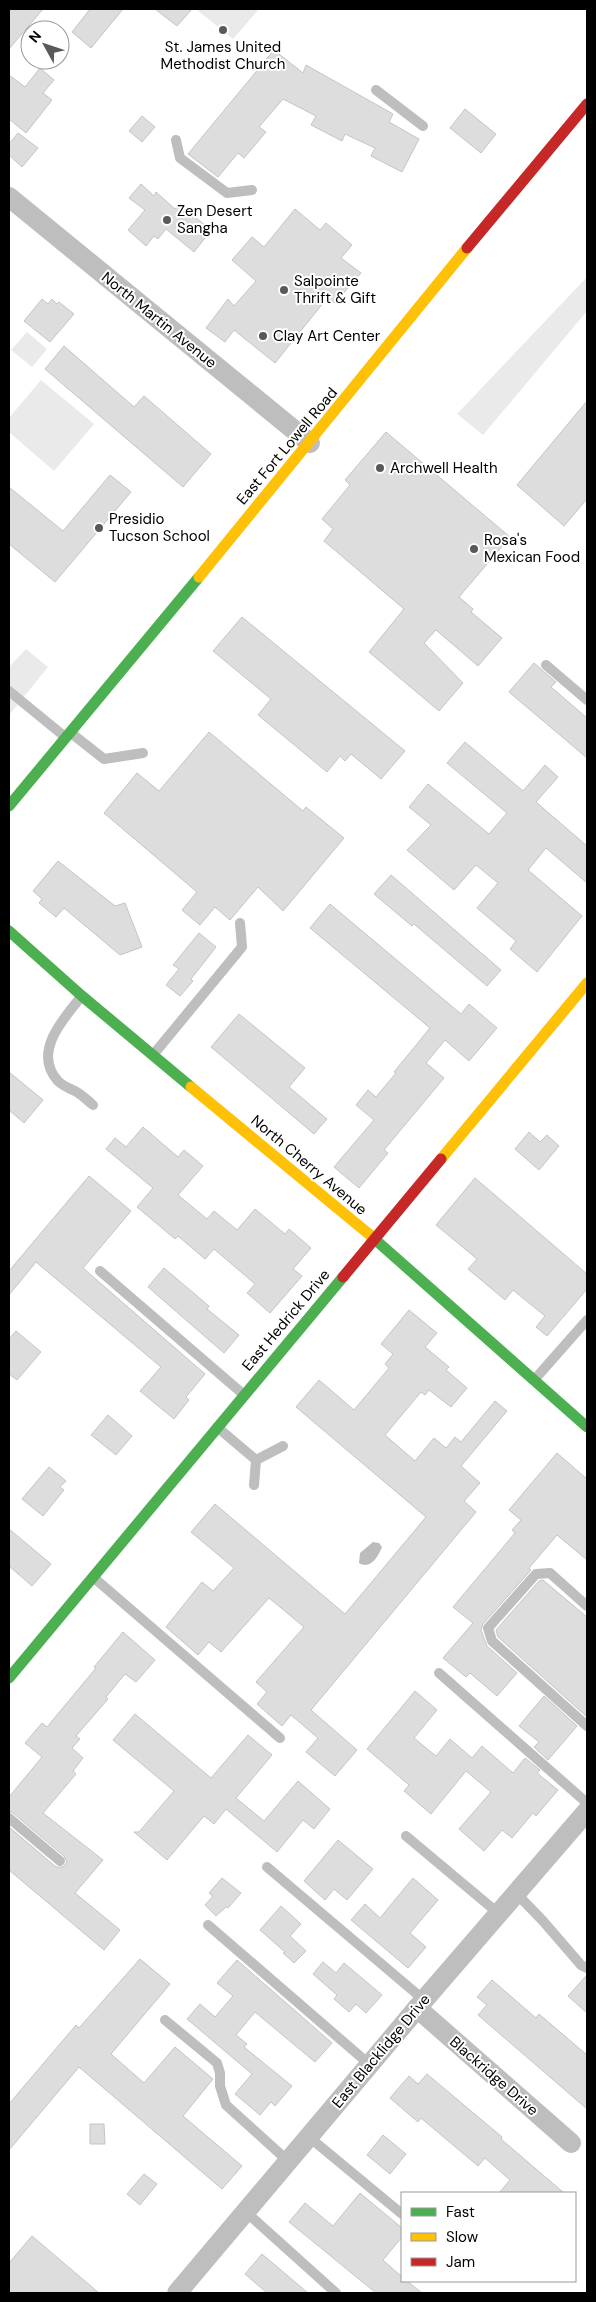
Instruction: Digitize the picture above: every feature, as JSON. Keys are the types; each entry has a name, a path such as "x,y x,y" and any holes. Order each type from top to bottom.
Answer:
{"street":[{"name":"East Fort Lowell Road","path":"9,806 310,443 475,238 587,104"},
{"name":"North Martin Avenue","path":"9,197 310,443"},
{"name":"North Cherry Avenue","path":"9,931 82,996 373,1238 587,1427"},
{"name":"East Hedrick Drive","path":"9,1678 587,982"},
{"name":"East Blacklidge Drive","path":"177,2293 369,2064 587,1811"},
{"name":"Blackridge Drive","path":"421,2004 571,2144"}],"lane":[{"path":"376,90 423,126"},
{"path":"176,140 180,158 227,193 252,190"},
{"path":"546,665 587,700"},
{"path":"9,691 104,759 143,753"},
{"path":"153,1055 242,947 240,923"},
{"path":"82,996 56,1029 48,1060 58,1082 76,1092 93,1105"},
{"path":"100,1271 244,1394"},
{"path":"534,1380 587,1320"},
{"path":"217,1426 256,1460"},
{"path":"256,1460 284,1446"},
{"path":"254,1485 256,1460"},
{"path":"587,1606 550,1573 536,1574 488,1628 492,1641 587,1726"},
{"path":"92,1576 280,1738"},
{"path":"440,1672 587,1803"},
{"path":"9,1818 60,1861"},
{"path":"406,1836 498,1914"},
{"path":"267,1867 421,2004"},
{"path":"516,1893 544,1921 581,1966 587,1968"},
{"path":"208,1925 369,2064"},
{"path":"165,2020 218,2063 220,2086 226,2105 288,2161"},
{"path":"309,2137 401,2213"},
{"path":"246,2212 336,2293"}],"shaded area":[{"path":"196,9 259,9 233,39"},
{"path":"587,277 587,311 483,435 457,414"},
{"path":"27,332 47,349 32,367 11,350"},
{"path":"41,380 94,424 54,471 9,432 9,418"},
{"path":"26,649 48,667 9,715 9,667"},
{"path":"373,1542 379,1543 382,1547 378,1555 370,1564 363,1565 359,1563 360,1553"}],"building":[{"path":"9,9 43,9 34,20 20,20 20,36 9,49"},
{"path":"90,9 123,9 91,48 72,32"},
{"path":"155,9 192,9 177,26"},
{"path":"274,50 303,73 306,65 393,114 389,122 419,139 402,172 371,156 375,148 345,134 342,141 311,125 316,116 283,99 259,127 266,132 244,158 238,153 218,177 188,154"},
{"path":"38,70 42,70 54,80 43,93 52,100 26,133 9,119 9,75 25,87"},
{"path":"465,109 496,134 481,153 450,128"},
{"path":"142,116 155,127 142,142 129,131"},
{"path":"18,133 38,148 22,167 9,155 9,144"},
{"name":"Zen Desert Sangha","path":"141,184 154,196 156,192 175,209 179,204 206,226 200,233 205,238 194,252 166,229 158,239 154,236 146,246 128,230 145,210 129,198"},
{"path":"295,209 320,230 326,223 352,245 341,258 361,273 335,303 328,297 275,363 234,330 225,342 206,328 228,299 234,306 256,281 232,260 252,237 264,247"},
{"path":"42,299 48,304 52,299 57,304 59,302 74,314 50,342 24,321"},
{"path":"64,346 134,407 144,396 211,454 183,487 45,369"},
{"path":"587,401 587,499 564,526 517,485"},
{"path":"386,432 510,537 459,597 473,609 471,612 502,638 478,666 436,630 424,643 463,683 439,711 369,652 404,609 324,541 333,529 322,519 350,485 345,480"},
{"path":"110,475 131,492 55,582 9,544 9,487 63,531"},
{"path":"242,617 405,751 381,779 351,754 345,761 340,756 327,772 258,715 271,699 213,651"},
{"path":"534,663 556,682 551,687 587,718 587,758 509,692"},
{"path":"209,732 303,811 306,807 344,838 283,911 258,887 230,920 215,907 200,925 182,910 197,892 104,813 137,773 159,791"},
{"path":"465,742 523,791 545,765 558,777 536,802 587,846 587,883 546,848 528,870 582,916 537,972 510,949 516,941 477,908 498,883 476,865 454,890 407,850 431,825 409,807 428,784 489,834 507,813 447,763"},
{"path":"58,861 115,906 125,903 142,947 120,955 64,908 56,917 39,903 42,899 33,891"},
{"path":"391,875 501,970 487,986 414,924 412,926 374,894"},
{"path":"330,904 461,1014 469,1004 497,1028 469,1061 445,1040 426,1063 444,1078 384,1150 388,1153 359,1188 334,1167 374,1120 356,1105 368,1090 376,1097 430,1028 310,928"},
{"path":"199,933 216,947 191,979 193,981 180,996 166,985 179,969 173,965"},
{"path":"239,1014 305,1068 289,1087 327,1119 314,1134 211,1047"},
{"path":"9,1072 43,1100 24,1123 9,1110"},
{"path":"143,1127 178,1157 184,1150 203,1166 178,1195 207,1219 214,1211 237,1230 255,1209 285,1234 289,1229 311,1248 293,1269 302,1276 270,1313 247,1293 255,1284 214,1249 205,1259 178,1236 175,1239 137,1207 153,1188 106,1149 115,1138 126,1147"},
{"path":"529,1132 540,1142 547,1135 559,1146 539,1170 515,1149"},
{"path":"89,1176 131,1211 83,1268 205,1374 186,1397 189,1400 174,1419 140,1391 161,1367 36,1262 9,1295 9,1271"},
{"path":"475,1178 587,1274 587,1289 547,1336 536,1327 545,1316 513,1290 505,1300 468,1269 477,1259 436,1225"},
{"path":"164,1268 209,1306 207,1309 239,1335 224,1353 148,1287"},
{"path":"409,1310 437,1333 425,1347 449,1367 446,1370 467,1388 451,1407 429,1390 425,1395 421,1392 385,1435 415,1461 434,1438 446,1448 455,1437 461,1442 495,1401 507,1411 461,1466 480,1483 464,1501 476,1512 311,1710 357,1750 335,1776 306,1752 318,1738 291,1715 282,1726 257,1704 267,1692 256,1682 304,1627 269,1598 221,1652 209,1642 198,1655 166,1627 202,1582 213,1591 234,1568 191,1532 215,1504 345,1614 426,1517 296,1407 319,1380 354,1410 389,1368 385,1364 393,1354 381,1344"},
{"path":"16,1331 41,1352 17,1380 9,1374 9,1339"},
{"path":"108,1415 132,1436 116,1455 91,1435"},
{"path":"557,1453 587,1479 587,1560 557,1535 529,1568 531,1570 483,1624 481,1630 487,1646 517,1673 497,1696 470,1673 466,1677 443,1658 473,1623 453,1607 515,1533 512,1530 521,1520 509,1510"},
{"path":"49,1467 66,1481 60,1487 64,1490 43,1516 22,1499"},
{"path":"9,1529 51,1564 32,1586 9,1566"},
{"path":"543,1580 587,1617 586,1716 498,1637 496,1630 539,1581"},
{"path":"123,1632 155,1660 136,1682 125,1674 106,1697 108,1699 76,1736 80,1739 72,1748 83,1758 73,1771 76,1774 43,1813 103,1860 75,1893 120,1930 104,1950 9,1870 9,1827 56,1867 63,1867 67,1862 64,1856 9,1811 9,1797 42,1757 25,1743 42,1723 47,1727"},
{"path":"415,1691 437,1710 414,1738 436,1756 450,1739 472,1758 482,1746 513,1773 525,1758 540,1770 537,1773 558,1790 536,1816 533,1813 512,1838 502,1830 484,1851 459,1829 491,1792 466,1771 431,1814 404,1791 409,1785 367,1749"},
{"path":"544,1696 577,1726 548,1760 534,1747 539,1742 519,1726"},
{"path":"135,1714 211,1778 248,1735 272,1755 236,1798 264,1821 298,1781 330,1809 314,1829 303,1820 277,1852 226,1809 214,1824 204,1816 167,1860 134,1832 139,1832 174,1791 113,1740"},
{"path":"338,1840 373,1869 347,1900 334,1889 325,1900 304,1881"},
{"path":"222,1878 241,1893 228,1908 226,1907 216,1916 205,1905 213,1896 209,1893"},
{"path":"413,1878 438,1900 410,1933 426,1947 408,1968 351,1920 365,1904 380,1918"},
{"path":"281,1906 301,1924 290,1936 306,1951 294,1963 283,1953 285,1952 260,1930"},
{"path":"140,1959 170,1984 111,2054 144,2083 175,2047 213,2079 183,2116 242,2166 222,2189 79,2067 9,2150 9,2104 76,2025 79,2028"},
{"path":"237,1960 332,2043 315,2062 255,2012 236,2035 247,2044 244,2047 292,2086 275,2106 271,2102 260,2115 235,2094 252,2074 187,2019 200,2004 215,2017 233,1996 217,1983"},
{"path":"323,1962 336,1973 344,1963 382,1995 366,2013 356,2004 349,2012 334,1999 337,1995 313,1974"},
{"path":"587,1975 587,2013 568,1996"},
{"path":"492,1980 536,2018 539,2014 587,2055 587,2109 478,2015 487,2005 477,1997"},
{"path":"427,2074 502,2137 501,2139 563,2192 500,2192 510,2180 485,2158 478,2166 421,2118 418,2122 390,2098 409,2076 418,2084"},
{"path":"90,2124 104,2124 105,2144 90,2144"},
{"path":"383,2135 406,2154 390,2174 367,2155"},
{"path":"144,2174 157,2184 140,2205 127,2194"},
{"path":"360,2193 401,2227 401,2238 383,2260 401,2276 401,2282 408,2282 422,2293 376,2293 289,2222 305,2203 333,2226"},
{"path":"32,2236 99,2293 9,2293 9,2263"},
{"path":"262,2254 308,2293 267,2293 245,2274"}],"traffic: fast":[{"path":"9,806 199,577"},
{"path":"9,931 82,996 191,1087"},
{"path":"370,1235 587,1427"},
{"path":"9,1678 343,1277"}],"traffic: slow":[{"path":"199,577 467,248"},
{"path":"441,1159 587,983"},
{"path":"191,1087 370,1235"}],"traffic: jam":[{"path":"467,248 587,104"},
{"path":"343,1277 441,1159"}],"place":[{"name":"St. James United Methodist Church","path":"223,30"},
{"name":"Zen Desert Sangha","path":"167,220"},
{"name":"Salpointe Thrift & Gift","path":"284,290"},
{"name":"Clay Art Center","path":"263,336"},
{"name":"Archwell Health","path":"380,468"},
{"name":"Presidio Tucson School","path":"99,528"},
{"name":"Rosa's Mexican Food","path":"474,549"}]}
